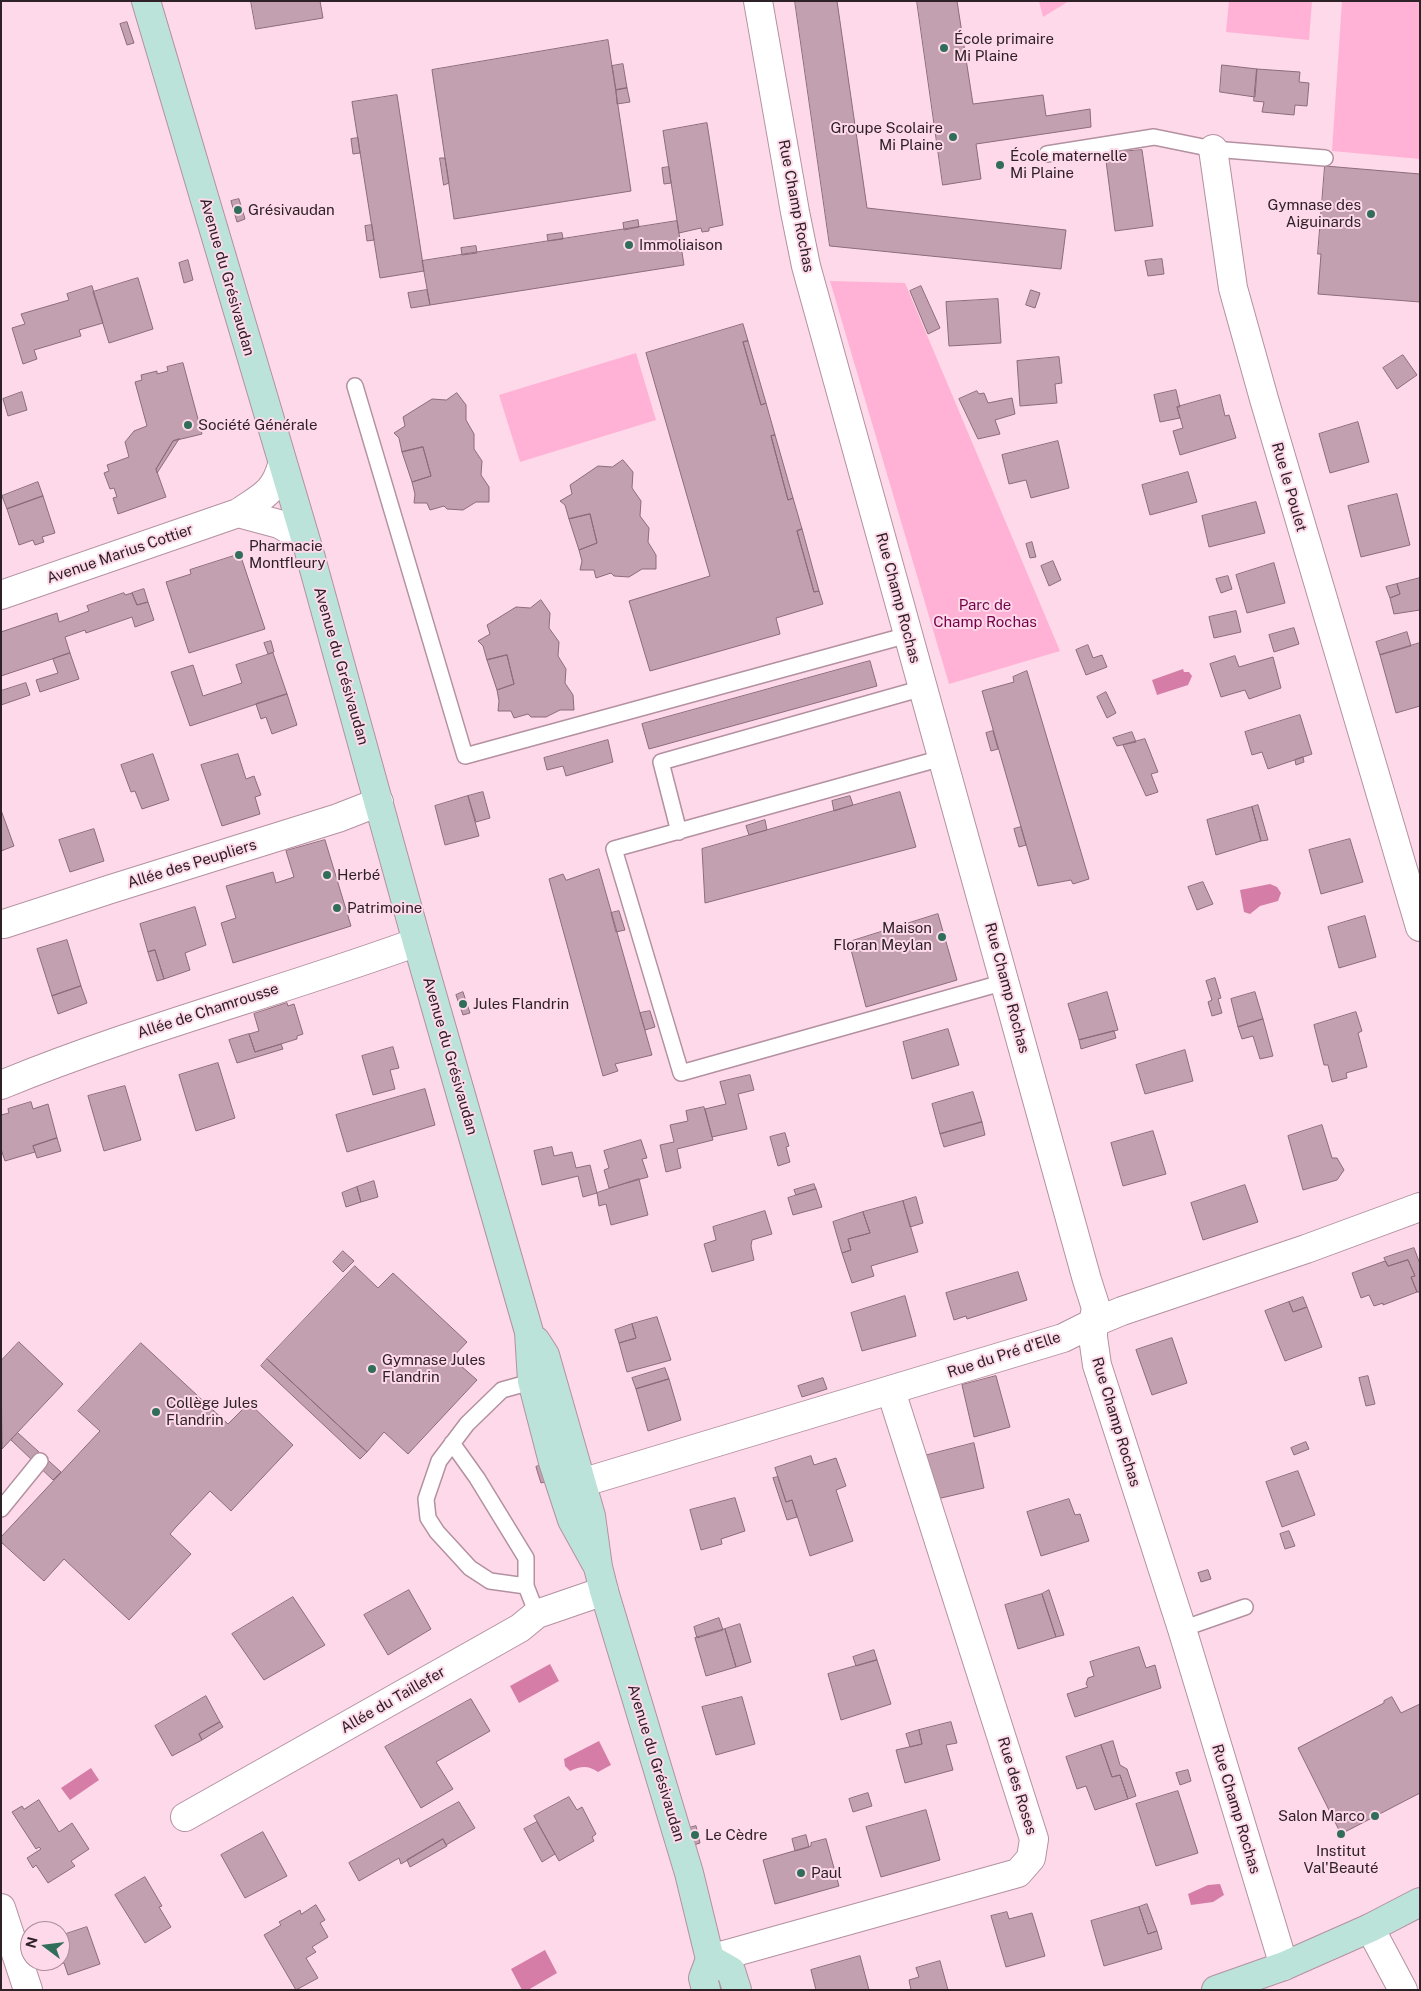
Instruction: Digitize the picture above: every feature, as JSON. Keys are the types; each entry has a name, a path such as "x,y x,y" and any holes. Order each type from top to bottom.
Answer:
{"street":[{"name":"Avenue du Grésivaudan","path":"146,1 304,538 529,1332 545,1355 542,1380 552,1462 572,1520 601,1579"},
{"name":"Rue Champ Rochas","path":"758,1 793,203 806,266 1096,1308 1093,1337 1097,1365 1182,1630 1284,1966"},
{"name":"Rue le Poulet","path":"1213,148 1232,288 1420,927"},
{"name":"Avenue Marius Cottier","path":"1,595 238,513 270,491 278,480 282,465"},
{"path":"238,513 279,524 304,538"},
{"name":"Allée des Peupliers","path":"4,924 338,818 378,802"},
{"name":"Allée de Chamrousse","path":"1,1085 57,1062 140,1033 417,942"},
{"name":"Rue du Pré d'Elle","path":"581,1483 1063,1338 1093,1323 1420,1207"},
{"name":"Avenue du Grésivaudan","path":"542,1380 581,1483 591,1516 601,1579 683,1851 710,1959 703,1978 706,1990"},
{"name":"Rue des Roses","path":"710,1959 1018,1873 1031,1858 1034,1839 891,1391"},
{"name":"Allée du Taillefer","path":"186,1817 520,1628 537,1614 601,1579"},
{"path":"1216,1990 1284,1966 1370,1928 1420,1902"},
{"path":"1,1908 28,1990"},
{"path":"1370,1928 1403,1990"},
{"path":"710,1959 731,1971 736,1990"}],"lane":[{"path":"1047,154 1154,137 1213,148 1325,158"},
{"path":"355,386 465,756 908,635"},
{"path":"679,832 661,762 923,688"},
{"path":"942,758 614,849 681,1073 1005,982"},
{"path":"526,1586 490,1581 470,1568 437,1532 428,1518 426,1499 438,1461 467,1424 502,1390 542,1380"},
{"path":"452,1443 526,1558 526,1586 537,1614"},
{"path":"1,1509 40,1461"},
{"path":"1182,1630 1245,1607"}],"green space":[{"path":"1039,1 1069,1 1043,17"},
{"path":"1229,1 1312,1 1309,40 1226,32"},
{"path":"1342,1 1420,1 1420,159 1332,151"},
{"name":"Parc de Champ Rochas","path":"830,281 905,283 1060,651 949,684"},
{"path":"636,353 656,420 520,462 499,395"}],"shaded area":[{"path":"1183,669 1184,672 1189,672 1192,676 1188,685 1157,695 1152,680"},
{"path":"1270,884 1277,887 1281,893 1278,901 1260,906 1250,914 1244,912 1240,890"},
{"path":"550,1664 559,1681 519,1703 510,1686"},
{"path":"599,1741 611,1765 598,1772 584,1767 570,1771 565,1766 564,1759"},
{"path":"91,1768 99,1780 70,1800 61,1788"},
{"path":"1220,1884 1224,1895 1213,1902 1191,1905 1188,1894 1208,1885"},
{"path":"545,1950 557,1973 528,1990 522,1990 511,1969"}],"building":[{"path":"251,1 320,1 323,18 256,29"},
{"path":"795,1 837,1 867,208 1066,230 1061,269 830,246"},
{"name":"École primaire Mi Plaine","path":"917,1 957,1 973,104 1043,95 1046,116 1090,109 1091,127 976,144 981,179 943,185"},
{"path":"127,22 134,43 127,45 120,24"},
{"path":"608,40 631,191 454,219 432,70"},
{"path":"623,64 627,88 616,90 612,66"},
{"path":"1222,65 1257,69 1255,97 1220,92"},
{"path":"1257,69 1300,72 1299,82 1309,83 1307,106 1295,105 1294,115 1262,112 1264,102 1254,101"},
{"path":"627,88 630,102 617,104 616,90"},
{"path":"397,95 424,271 380,278 352,102"},
{"path":"707,123 723,225 709,228 709,231 702,232 701,228 679,233 663,131"},
{"path":"358,138 360,153 353,154 351,139"},
{"path":"1142,150 1153,226 1115,231 1105,153"},
{"path":"440,158 445,158 449,183 444,185"},
{"name":"Gymnase des Aiguinards","path":"1325,166 1420,174 1420,302 1318,294 1321,254 1318,254"},
{"path":"669,167 671,183 664,184 662,168"},
{"name":"Grésivaudan","path":"239,199 245,219 237,222 231,201"},
{"path":"638,220 639,227 624,230 623,223"},
{"path":"677,221 684,265 430,305 422,261"},
{"path":"372,225 374,240 367,241 365,226"},
{"path":"562,233 563,239 548,241 547,235"},
{"path":"476,246 477,253 462,255 461,248"},
{"path":"1162,259 1164,274 1148,276 1145,261"},
{"path":"188,260 193,280 184,283 179,263"},
{"path":"138,278 153,329 109,343 93,292"},
{"path":"92,286 103,323 79,330 81,336 34,350 37,359 23,364 12,328 25,324 21,314 69,300 67,294"},
{"path":"921,286 940,328 928,334 910,291"},
{"path":"427,290 430,305 411,308 408,293"},
{"path":"1031,290 1040,293 1035,308 1026,305"},
{"path":"998,299 1001,343 949,346 946,302"},
{"path":"743,324 748,341 743,342 761,405 766,403 775,435 771,436 788,500 793,498 802,529 797,531 814,592 819,591 823,604 776,618 780,634 650,671 629,601 710,576 646,353"},
{"path":"748,341 766,403 761,405 743,342"},
{"path":"1403,355 1417,375 1397,389 1383,368"},
{"path":"1059,357 1062,383 1055,384 1057,403 1020,406 1017,361"},
{"path":"183,363 202,434 173,441 156,469 166,497 118,514 113,498 117,497 114,488 110,489 104,473 109,471 107,465 129,457 125,442 134,431 147,426 135,382 142,380 141,375 157,371 157,374 168,371 167,367"},
{"path":"1176,390 1180,407 1177,407 1180,418 1160,422 1154,395"},
{"path":"977,391 979,394 984,393 988,403 1012,398 1015,414 995,420 1000,434 978,439 959,399"},
{"path":"22,392 27,410 8,416 3,399"},
{"path":"457,393 466,405 466,420 474,434 474,449 482,461 481,475 489,487 489,502 476,502 463,510 447,509 444,506 430,510 427,503 414,503 415,494 412,482 431,476 423,447 402,452 399,438 394,433 405,426 403,417 432,399 446,400"},
{"path":"1220,395 1225,416 1229,415 1236,438 1180,455 1173,431 1183,428 1177,407"},
{"path":"1358,422 1369,462 1330,473 1319,434"},
{"path":"775,435 793,498 788,500 771,436"},
{"path":"179,439 157,473 156,469 173,441"},
{"path":"1058,441 1069,488 1031,498 1026,480 1009,484 1002,455"},
{"path":"423,447 431,476 412,482 402,452"},
{"path":"623,460 633,472 632,488 641,501 640,516 649,528 648,542 656,555 656,569 642,569 629,577 614,576 611,573 596,578 594,570 580,570 582,561 579,550 597,543 590,514 569,519 565,505 560,501 572,494 570,485 598,466 612,467"},
{"path":"1188,472 1197,502 1150,515 1142,485"},
{"path":"38,482 43,496 7,509 2,496"},
{"path":"1397,494 1410,545 1361,557 1348,506"},
{"path":"43,496 55,533 42,537 44,542 35,545 33,540 19,545 7,509"},
{"path":"1256,502 1265,533 1209,547 1202,516"},
{"path":"590,514 597,543 579,550 569,519"},
{"path":"802,529 819,591 814,592 797,531"},
{"path":"1032,542 1036,557 1030,558 1026,544"},
{"path":"240,554 265,629 189,653 166,582 191,574 190,570"},
{"path":"1053,561 1061,580 1049,586 1041,566"},
{"path":"1274,563 1285,603 1247,613 1236,575"},
{"path":"1228,576 1232,589 1221,593 1216,579"},
{"path":"1420,578 1420,610 1394,614 1390,598 1400,594 1397,584"},
{"path":"1397,584 1400,594 1390,598 1386,587"},
{"path":"144,589 148,602 137,605 132,593"},
{"path":"124,593 125,595 132,593 137,605 148,602 154,620 135,627 132,617 86,633 85,630 65,637 70,653 1,676 1,632 57,613 59,622 89,611 87,606"},
{"path":"541,600 550,613 549,628 559,642 558,656 566,669 565,683 573,695 574,710 560,710 546,717 531,717 528,714 514,718 511,711 498,711 497,690 514,684 507,655 487,660 483,646 478,641 490,634 487,625 516,607 530,608"},
{"path":"1236,611 1241,632 1214,638 1209,617"},
{"path":"1294,628 1299,644 1274,652 1269,635"},
{"path":"1407,632 1411,646 1380,655 1376,642"},
{"path":"271,641 274,652 268,654 264,643"},
{"path":"1420,643 1420,706 1396,713 1380,655"},
{"path":"1088,645 1093,658 1102,655 1107,667 1086,675 1076,650"},
{"path":"70,653 79,679 40,692 36,680 58,673 53,659"},
{"path":"273,653 287,694 190,726 171,672 193,665 203,696 242,683 236,665"},
{"path":"507,655 514,684 497,690 487,660"},
{"path":"1235,656 1239,667 1273,657 1281,688 1249,699 1245,690 1221,697 1210,664"},
{"path":"870,661 877,686 649,749 642,724"},
{"path":"1027,671 1089,879 1073,884 1071,880 1038,886 982,691 1014,682 1013,677"},
{"path":"26,683 30,695 1,705 1,691"},
{"path":"1106,692 1116,713 1107,718 1097,697"},
{"path":"287,694 297,725 272,734 266,717 261,719 256,704"},
{"path":"1300,715 1312,754 1268,769 1262,752 1252,755 1245,732"},
{"path":"993,731 998,749 991,751 986,733"},
{"path":"1132,732 1136,742 1117,746 1113,738"},
{"path":"1145,739 1158,772 1151,774 1158,792 1146,796 1123,745"},
{"path":"608,740 613,762 566,776 563,766 547,770 544,758"},
{"path":"153,754 169,800 142,809 135,791 131,792 121,765"},
{"path":"238,754 246,779 254,776 261,795 255,797 260,814 222,826 201,765"},
{"path":"1303,757 1304,762 1296,765 1295,760"},
{"path":"483,792 490,818 476,822 468,796"},
{"path":"900,792 916,847 705,903 702,849"},
{"path":"468,796 479,836 445,845 435,806"},
{"path":"850,796 853,805 834,811 832,801"},
{"path":"1258,805 1268,840 1261,841 1252,807"},
{"path":"1252,807 1261,841 1216,855 1207,820"},
{"path":"1,810 14,846 1,851"},
{"path":"765,820 767,830 749,835 746,826"},
{"path":"1021,827 1026,845 1019,847 1014,829"},
{"path":"94,829 104,861 70,872 59,840"},
{"path":"1350,839 1363,882 1321,894 1309,850"},
{"path":"325,840 351,926 233,963 221,923 236,918 226,886 273,872 276,883 294,877 286,851"},
{"path":"599,869 652,1055 615,1064 618,1071 603,1076 549,879 563,874 566,880"},
{"path":"1203,882 1213,904 1197,910 1188,887"},
{"path":"195,907 206,945 185,953 190,970 164,979 155,950 148,952 140,924"},
{"path":"619,911 625,930 616,932 611,913"},
{"path":"938,914 957,980 866,1007 849,942"},
{"path":"1365,916 1376,957 1339,968 1328,927"},
{"path":"67,940 81,986 52,996 37,949"},
{"path":"155,950 164,979 157,981 148,952"},
{"path":"1215,978 1221,998 1218,999 1222,1013 1212,1016 1208,1002 1212,1000 1206,981"},
{"path":"81,986 87,1003 58,1014 52,996"},
{"name":"Jules Flandrin","path":"463,992 470,1013 463,1015 456,995"},
{"path":"1107,992 1118,1030 1079,1040 1068,1004"},
{"path":"1255,992 1263,1019 1238,1027 1231,999"},
{"path":"287,1003 288,1006 294,1004 303,1034 297,1036 297,1039 255,1052 249,1034 259,1031 254,1014"},
{"path":"650,1011 655,1027 645,1030 640,1013"},
{"path":"1356,1012 1362,1031 1358,1033 1367,1067 1346,1073 1347,1078 1332,1082 1328,1065 1324,1065 1314,1025"},
{"path":"1263,1019 1273,1056 1260,1059 1253,1036 1242,1039 1238,1027"},
{"path":"948,1029 959,1065 912,1079 903,1042"},
{"path":"1114,1031 1116,1038 1081,1049 1079,1040"},
{"path":"249,1034 255,1052 281,1044 283,1049 237,1063 229,1040"},
{"path":"393,1047 399,1068 390,1070 395,1089 373,1095 362,1056"},
{"path":"1185,1050 1193,1081 1145,1094 1136,1065"},
{"path":"218,1063 235,1118 196,1131 179,1075"},
{"path":"750,1075 754,1090 738,1094 747,1129 712,1137 705,1109 726,1104 720,1082"},
{"path":"125,1086 141,1140 104,1151 88,1096"},
{"path":"425,1089 435,1125 347,1152 336,1115"},
{"path":"973,1092 982,1122 940,1134 932,1104"},
{"path":"31,1102 33,1109 48,1104 57,1138 33,1146 35,1152 5,1161 1,1149 1,1115 9,1113 8,1109"},
{"path":"704,1107 713,1140 677,1149 681,1168 666,1172 660,1145 674,1142 670,1125 688,1121 686,1111"},
{"path":"982,1122 985,1135 944,1147 940,1134"},
{"path":"1322,1125 1332,1158 1337,1158 1344,1170 1337,1180 1303,1190 1288,1136"},
{"path":"1153,1131 1166,1174 1123,1186 1111,1143"},
{"path":"785,1133 789,1146 786,1147 790,1162 778,1166 770,1137"},
{"path":"57,1138 61,1151 37,1158 33,1146"},
{"path":"641,1140 647,1158 642,1159 648,1177 609,1188 604,1170 609,1168 604,1151"},
{"path":"552,1147 554,1156 572,1152 576,1168 590,1165 597,1193 583,1197 578,1176 542,1185 534,1151"},
{"path":"639,1179 648,1215 611,1225 606,1204 599,1206 597,1193"},
{"path":"374,1181 378,1197 361,1202 357,1187"},
{"path":"814,1184 816,1189 796,1195 794,1190"},
{"path":"1245,1185 1258,1222 1203,1240 1191,1203"},
{"path":"357,1187 361,1202 346,1207 342,1193"},
{"path":"816,1189 822,1207 793,1215 788,1198"},
{"path":"916,1197 923,1223 910,1227 903,1201"},
{"path":"903,1201 918,1252 871,1266 874,1276 852,1283 842,1253 851,1250 848,1239 870,1233 863,1212"},
{"path":"765,1211 772,1234 752,1240 751,1246 754,1260 712,1272 704,1244 716,1240 713,1227"},
{"path":"863,1212 870,1233 848,1239 851,1250 842,1253 833,1222"},
{"path":"1414,1248 1420,1264 1420,1292 1417,1292 1411,1277 1415,1276 1408,1260 1388,1266 1384,1258"},
{"path":"343,1251 354,1261 343,1272 333,1262"},
{"path":"1408,1260 1415,1276 1411,1277 1417,1292 1383,1305 1383,1303 1374,1306 1369,1295 1361,1298 1352,1273 1385,1261 1388,1266"},
{"name":"Gymnase Jules Flandrin","path":"355,1266 378,1288 393,1273 467,1342 452,1358 477,1380 408,1454 384,1432 367,1452 267,1359"},
{"path":"1018,1272 1027,1300 967,1319 966,1316 954,1320 946,1293"},
{"path":"905,1296 916,1336 862,1351 851,1313"},
{"path":"1303,1297 1307,1307 1293,1312 1289,1302"},
{"path":"1289,1302 1293,1312 1307,1307 1322,1347 1285,1361 1265,1311"},
{"path":"657,1317 671,1360 627,1372 619,1343 636,1338 632,1324"},
{"path":"632,1324 636,1338 619,1343 615,1330"},
{"path":"1172,1338 1187,1383 1152,1395 1136,1350"},
{"path":"19,1342 63,1384 2,1449 1,1361"},
{"path":"141,1343 228,1424 249,1403 293,1445 231,1511 210,1491 176,1527 170,1534 191,1554 129,1620 64,1559 44,1581 1,1542 1,1537 100,1431 78,1411"},
{"path":"267,1359 367,1452 360,1459 261,1366"},
{"path":"665,1368 669,1379 636,1389 632,1378"},
{"path":"996,1376 1010,1427 974,1437 962,1385"},
{"path":"1368,1376 1375,1404 1366,1406 1359,1378"},
{"path":"823,1378 827,1389 802,1397 798,1386"},
{"path":"669,1379 681,1420 648,1431 636,1389"},
{"path":"18,1433 61,1472 53,1480 11,1440"},
{"path":"1306,1442 1309,1449 1294,1455 1291,1448"},
{"path":"974,1443 984,1488 937,1499 924,1456"},
{"path":"811,1456 814,1465 836,1458 846,1486 836,1490 853,1541 810,1556 792,1500 786,1502 775,1468"},
{"path":"542,1464 548,1481 541,1483 536,1467"},
{"path":"1298,1471 1315,1515 1282,1527 1266,1482"},
{"path":"778,1477 786,1502 792,1500 797,1517 787,1520 773,1478"},
{"path":"735,1498 745,1531 721,1539 722,1544 701,1550 690,1510"},
{"path":"1069,1499 1075,1515 1080,1514 1089,1541 1041,1556 1027,1512"},
{"path":"1289,1531 1295,1546 1285,1549 1280,1534"},
{"path":"1208,1570 1211,1579 1201,1582 1198,1573"},
{"path":"409,1590 431,1629 388,1655 364,1615"},
{"path":"1049,1590 1064,1635 1056,1637 1042,1594"},
{"path":"1042,1594 1056,1637 1018,1649 1005,1605"},
{"path":"293,1597 325,1645 264,1680 232,1634"},
{"path":"719,1618 723,1630 697,1638 694,1627"},
{"path":"740,1624 751,1662 736,1667 725,1629"},
{"path":"725,1629 736,1667 706,1676 695,1638"},
{"path":"1139,1647 1146,1668 1155,1665 1161,1688 1075,1717 1067,1694 1088,1687 1086,1684 1088,1678 1094,1676 1090,1662"},
{"path":"874,1650 877,1660 856,1666 853,1657"},
{"path":"877,1660 891,1704 841,1720 828,1674"},
{"path":"206,1696 220,1722 199,1734 202,1740 172,1756 155,1726"},
{"path":"742,1697 755,1744 716,1755 702,1707"},
{"path":"1392,1697 1401,1713 1420,1704 1420,1793 1341,1834 1298,1748"},
{"path":"471,1699 490,1731 436,1762 453,1789 421,1808 385,1747"},
{"path":"220,1722 223,1727 202,1740 199,1734"},
{"path":"951,1722 957,1743 946,1745 953,1770 905,1783 896,1750 922,1744 919,1730"},
{"path":"919,1730 922,1744 910,1747 906,1734"},
{"path":"1113,1741 1120,1765 1127,1769 1136,1796 1128,1799 1120,1775 1112,1777 1101,1745"},
{"path":"1101,1745 1112,1777 1120,1775 1128,1799 1095,1810 1086,1786 1077,1789 1066,1757"},
{"path":"1188,1770 1191,1781 1180,1785 1176,1773"},
{"path":"1178,1791 1198,1853 1156,1866 1136,1804"},
{"path":"868,1793 872,1806 853,1812 849,1799"},
{"path":"569,1797 577,1810 582,1807 596,1834 592,1837 594,1841 559,1861 534,1816"},
{"path":"39,1800 59,1832 72,1823 89,1849 71,1861 75,1866 48,1883 36,1865 33,1868 27,1858 41,1849 39,1847 36,1849 12,1812 22,1806 24,1809"},
{"path":"459,1802 475,1828 446,1845 443,1839 401,1864 399,1858 359,1881 349,1863"},
{"path":"926,1810 940,1860 881,1877 866,1827"},
{"path":"537,1822 555,1854 542,1862 524,1829"},
{"name":"Le Cèdre","path":"696,1826 700,1843 694,1845 689,1828"},
{"path":"263,1832 287,1876 245,1898 221,1855"},
{"path":"806,1835 809,1847 795,1851 792,1839"},
{"path":"443,1839 447,1846 410,1867 407,1860"},
{"name":"Paul","path":"826,1839 839,1886 775,1904 763,1860 811,1846 811,1843"},
{"path":"145,1877 162,1906 159,1907 171,1927 145,1943 115,1895"},
{"path":"1147,1904 1157,1931 1148,1934 1139,1907"},
{"path":"316,1905 325,1920 320,1923 328,1937 312,1947 316,1952 306,1958 318,1978 296,1990 264,1935 281,1925 279,1922 300,1910 301,1914"},
{"path":"1139,1907 1148,1934 1157,1931 1162,1949 1104,1966 1091,1921"},
{"path":"1007,1912 1009,1919 1032,1913 1045,1956 1006,1967 991,1916"},
{"path":"87,1927 100,1964 68,1975 67,1971 70,1971 70,1933"},
{"path":"860,1956 869,1990 816,1990 811,1970"},
{"path":"940,1961 948,1990 911,1990 909,1980 919,1977 916,1968"}],"place":[{"name":"École primaire Mi Plaine","path":"944,48"},
{"name":"Groupe Scolaire Mi Plaine","path":"953,137"},
{"name":"École maternelle Mi Plaine","path":"1000,165"},
{"name":"Grésivaudan","path":"238,210"},
{"name":"Gymnase des Aiguinards","path":"1371,214"},
{"name":"Immoliaison","path":"629,245"},
{"name":"Société Générale","path":"188,425"},
{"name":"Pharmacie Montfleury","path":"239,555"},
{"name":"Herbé","path":"327,875"},
{"name":"Patrimoine","path":"337,908"},
{"name":"Maison Floran Meylan","path":"942,937"},
{"name":"Jules Flandrin","path":"463,1004"},
{"name":"Gymnase Jules Flandrin","path":"372,1369"},
{"name":"Collège Jules Flandrin","path":"156,1412"},
{"name":"Salon Marco","path":"1375,1816"},
{"name":"Institut Val'Beauté","path":"1341,1834"},
{"name":"Le Cèdre","path":"695,1835"},
{"name":"Paul","path":"801,1873"}]}
